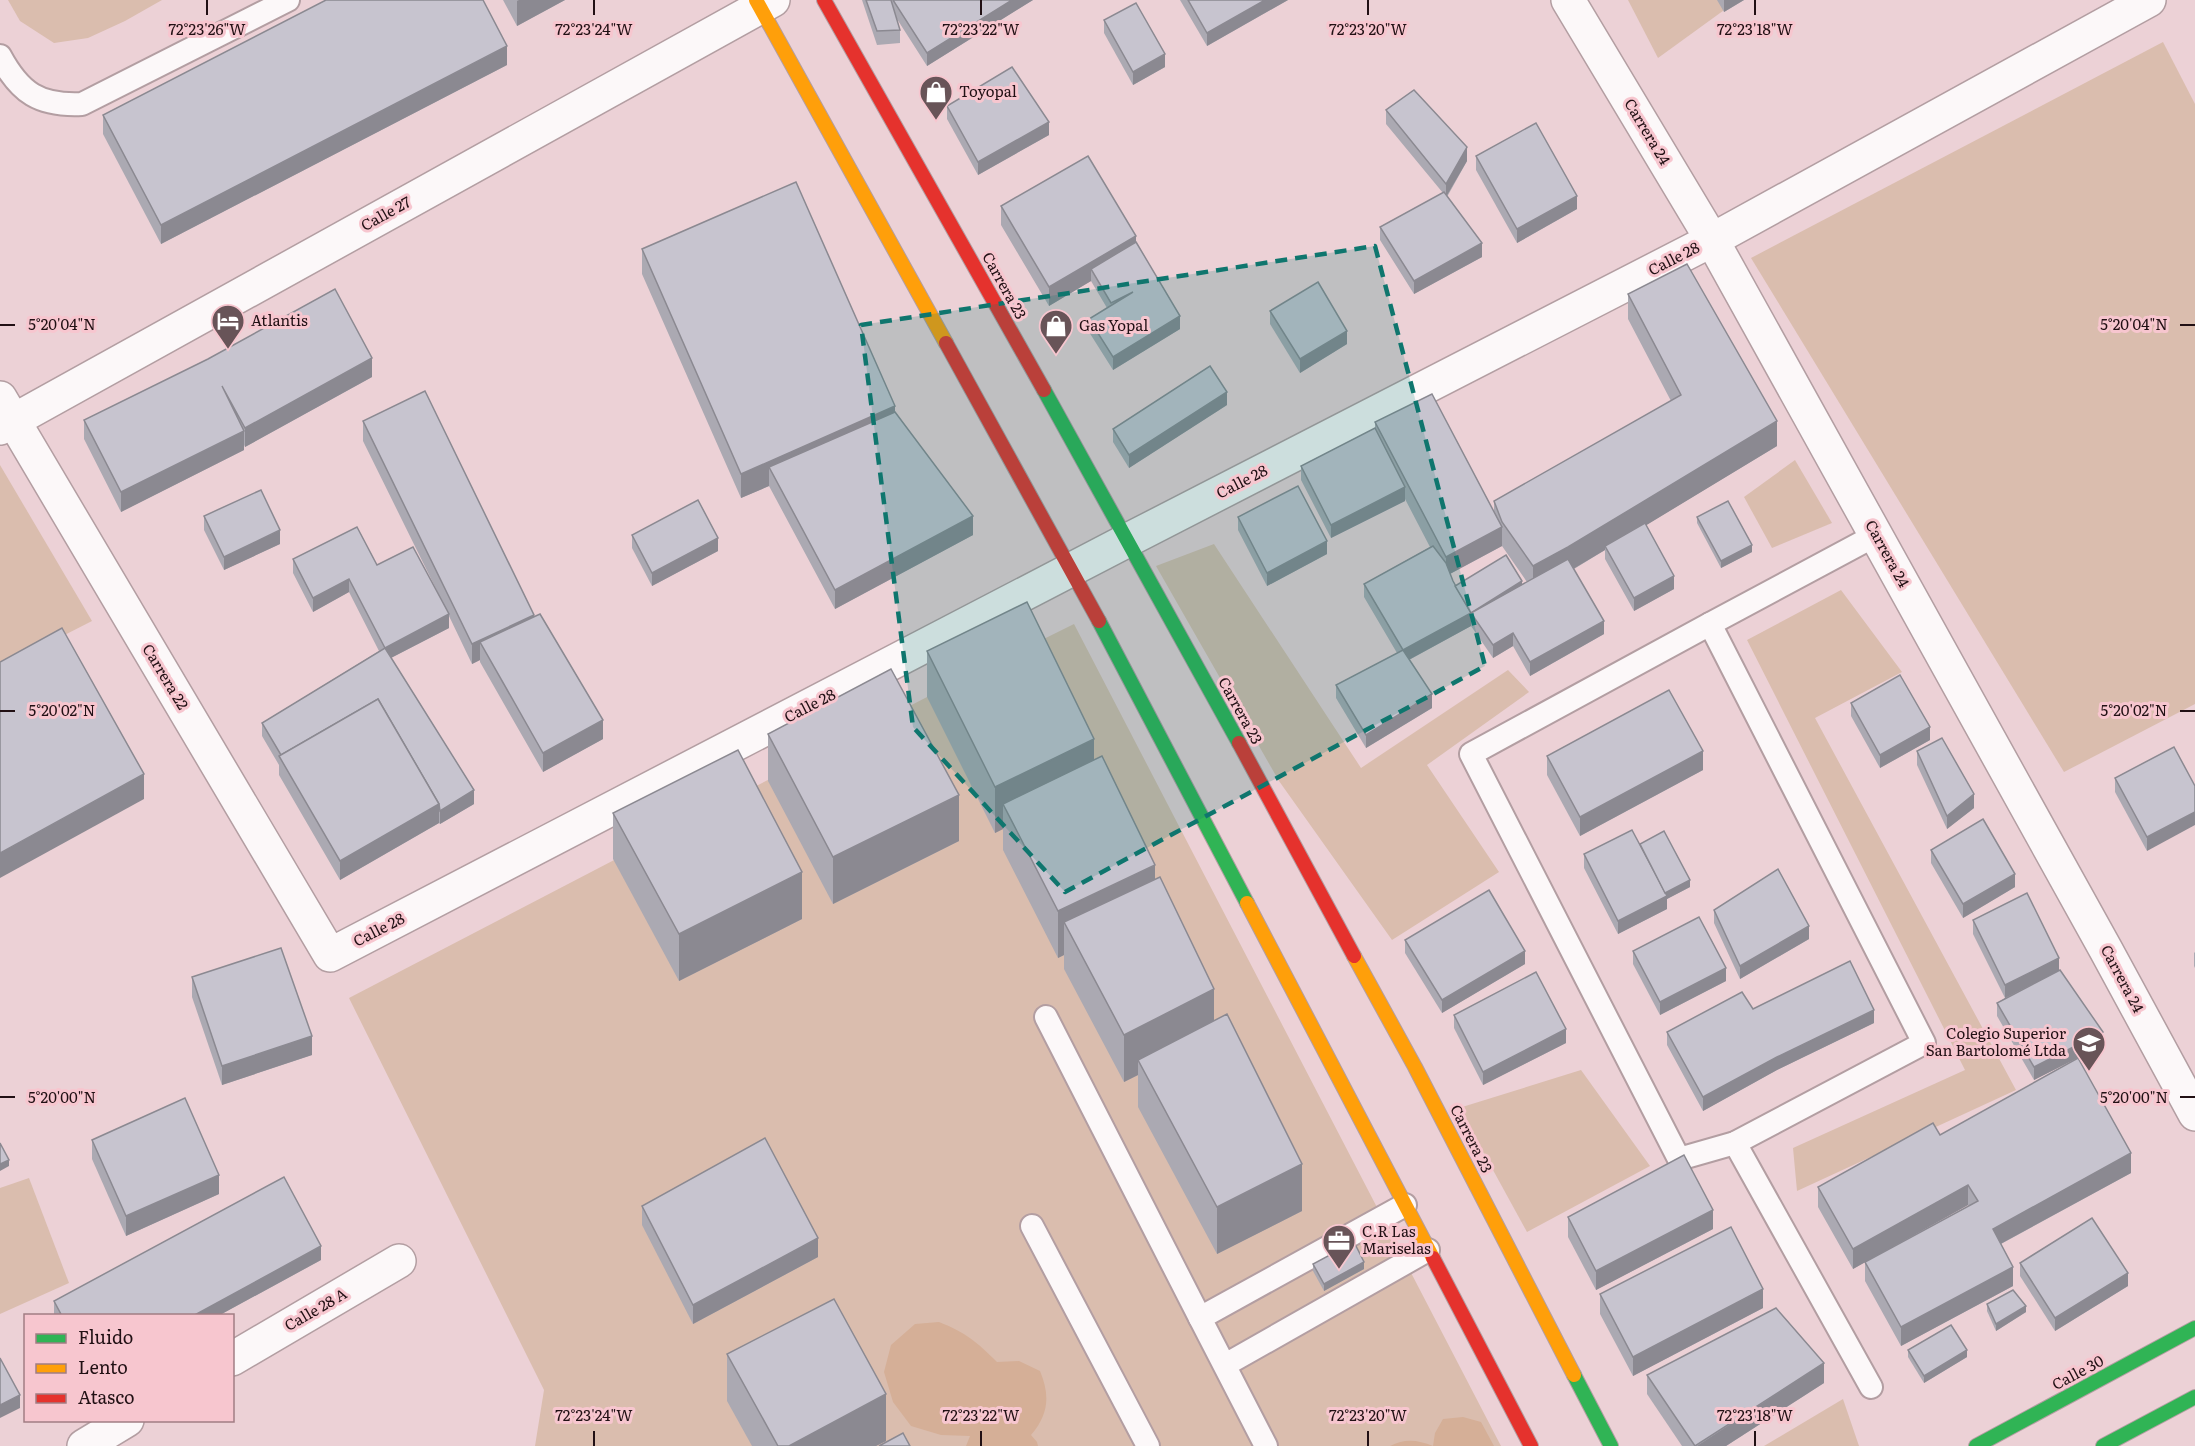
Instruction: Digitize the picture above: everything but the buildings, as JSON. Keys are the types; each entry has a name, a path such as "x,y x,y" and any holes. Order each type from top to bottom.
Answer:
{"street":[{"name":"Carrera 23","path":"824,0 1128,540 1415,1067 1611,1446"},
{"name":"Carrera 24","path":"1568,0 1712,240 2195,1114"},
{"name":"Calle 28","path":"330,955 1128,540 1712,240 2149,0"},
{"name":"Calle 27","path":"4,415 763,2"},
{"path":"763,2 1072,570 1532,1446"},
{"name":"Carrera 22","path":"4,415 330,955"},
{"name":"Calle 28 A","path":"234,1358 399,1261"},
{"name":"Calle 30","path":"1976,1446 2195,1328"},
{"path":"2103,1446 2195,1397"},
{"path":"84,1446 124,1422"}],"lane":[{"path":"0,56 9,73 33,95 48,103 82,104 288,0"},
{"path":"1710,624 1924,1043 1735,1143 1679,1159 1471,754 1710,624 1876,535"},
{"path":"1046,1017 1266,1446"},
{"path":"1735,1143 1871,1387"},
{"path":"1200,1318 1405,1205"},
{"path":"1032,1226 1148,1446"},
{"path":"1225,1365 1428,1250"}],"highlighted area":[{"path":"1375,246 1485,666 1065,892 913,727 861,325"}],"shaded area":[{"path":"8,0 162,0 88,38 54,43 20,21"},
{"path":"1628,0 1738,0 1658,58"},
{"path":"2163,42 2195,104 2195,704 2064,772 1751,258"},
{"path":"1795,460 1832,523 1772,548 1744,497"},
{"path":"0,465 92,621 0,668"},
{"path":"1214,544 1361,768 1508,670 1529,692 1427,765 1499,872 1392,940 1279,781 1156,566"},
{"path":"1841,590 1902,672 1815,718 2016,1090 1797,1191 1793,1148 1965,1070 1747,640"},
{"path":"1074,624 1501,1446 535,1446 544,1390 349,998 927,697"},
{"path":"1581,1070 1650,1166 1527,1232 1459,1108"},
{"path":"29,1178 69,1283 0,1314 0,1188"},
{"path":"939,1322 970,1338 997,1362 1019,1361 1040,1371 1045,1388 1046,1404 1041,1420 1031,1435 1038,1446 966,1446 970,1436 941,1435 911,1426 893,1402 884,1372 891,1345 915,1324"},
{"path":"1843,1399 1859,1446 1764,1446"},
{"path":"1463,1417 1481,1422 1494,1446 1433,1446 1435,1433 1443,1419"},
{"path":"1411,1441 1433,1446 1390,1446"}],"traffic: fast":[{"path":"1044,390 1239,743"},
{"path":"1099,621 1247,903"},
{"path":"1976,1446 2195,1328"},
{"path":"1574,1375 1611,1446"},
{"path":"2103,1446 2195,1397"}],"traffic: slow":[{"path":"756,0 946,343"},
{"path":"1247,903 1433,1258"},
{"path":"1354,956 1415,1067 1574,1375"}],"traffic: jam":[{"path":"824,0 1044,390"},
{"path":"946,343 1099,621"},
{"path":"1239,743 1354,956"},
{"path":"1433,1258 1531,1446"}],"place":[{"name":"Toyopal","path":"936,121"},
{"name":"Atlantis","path":"228,350"},
{"name":"Gas Yopal","path":"1056,355"},
{"name":"Colegio Superior San Bartolomé Ltda","path":"2089,1072"},
{"name":"C.R Las Mariselas","path":"1339,1270"}]}
